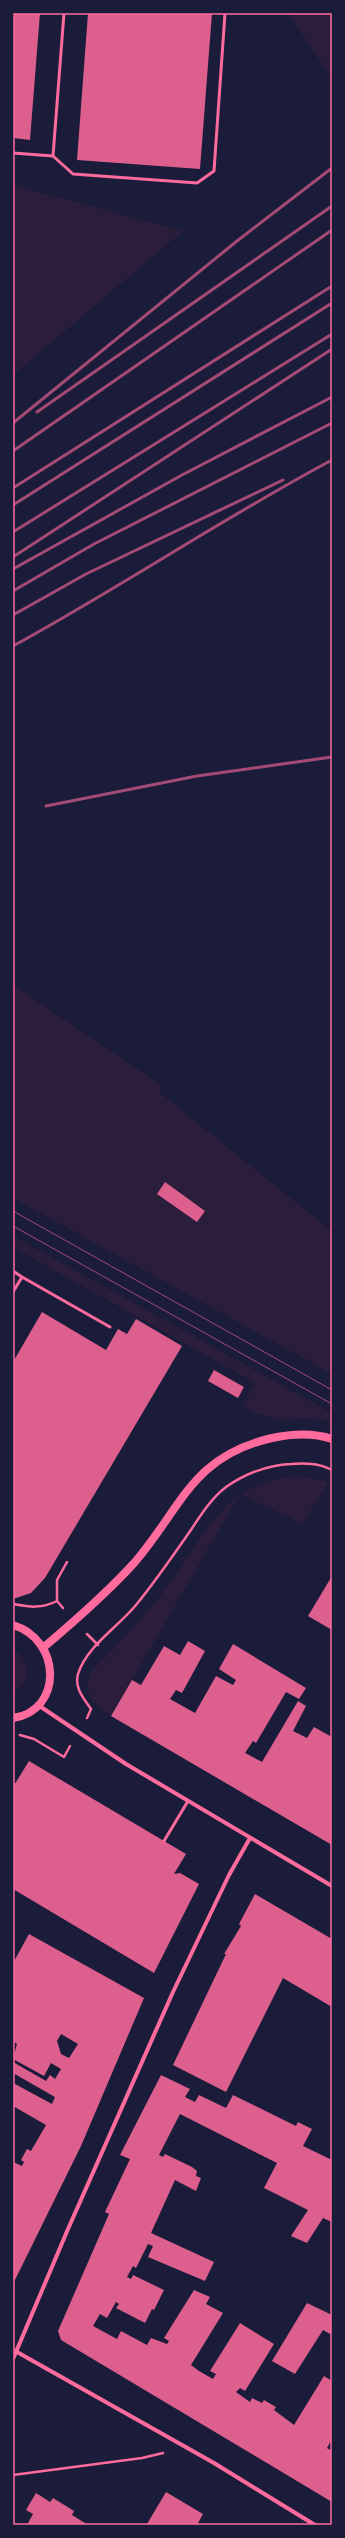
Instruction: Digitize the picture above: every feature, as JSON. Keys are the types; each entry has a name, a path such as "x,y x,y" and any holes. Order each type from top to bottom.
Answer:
{"main road":[{"path":"44,1647 112,1587 136,1560 189,1486 208,1468 228,1453 254,1442 281,1436 307,1435 332,1439"},
{"path":"13,1625 24,1628 35,1636 44,1647 50,1662 51,1677 46,1692 38,1705 27,1713 13,1718"}],"street":[{"path":"38,1705 78,1733 188,1801 332,1886"},
{"path":"13,2359 71,2222 173,1992 229,1875 250,1838"},
{"path":"17,2352 185,2447 315,2525"}],"lane":[{"path":"53,156 64,13"},
{"path":"13,153 53,156 73,174 197,183 214,171 226,13"},
{"path":"13,1271 110,1328"},
{"path":"13,1292 22,1277"},
{"path":"164,1841 188,1801"}],"path":[{"path":"13,1736 20,1735 34,1739 64,1757 92,1710 79,1691 77,1676 83,1662 134,1607 159,1577 209,1504 225,1488 242,1477 262,1469 305,1463 325,1466 332,1470"},
{"path":"13,1604 32,1608 45,1607 57,1601 57,1580 67,1562"},
{"path":"13,2475 142,2458 185,2447"}],"shaded area":[{"path":"288,13 332,13 332,79"},
{"path":"13,185 183,231 13,375"},
{"path":"13,985 163,1086 159,1092 332,1231 332,1374 13,1198"},
{"path":"13,1236 332,1413 332,1422 308,1418 279,1420 256,1413 243,1406 255,1383 13,1247"},
{"path":"284,1477 304,1477 328,1482 303,1524 241,1495 262,1484"},
{"path":"238,1497 111,1716 98,1706 90,1696 88,1684 94,1668 143,1617 169,1584 204,1532 216,1517"},
{"path":"13,1650 24,1659 27,1672 23,1684 13,1693"}],"building":[{"path":"13,13 40,13 30,140 13,138"},
{"path":"88,13 212,13 200,169 77,160"},
{"path":"165,1182 205,1211 197,1222 157,1194"},
{"path":"42,1312 106,1350 118,1329 127,1334 136,1319 182,1346 45,1578 31,1593 13,1599 13,1362"},
{"path":"214,1370 244,1387 238,1398 208,1381"},
{"path":"332,1576 332,1630 308,1616"},
{"path":"188,1641 205,1651 182,1693 176,1690 170,1699 195,1713 216,1676 233,1685 236,1680 219,1669 233,1644 306,1688 299,1699 286,1692 256,1743 253,1741 245,1753 262,1762 298,1701 306,1706 293,1731 307,1738 314,1727 332,1737 332,1845 111,1716 132,1680 141,1685 164,1646 180,1655"},
{"path":"29,1761 186,1854 174,1874 180,1873 199,1884 154,1973 13,1889 13,1787"},
{"path":"255,1894 332,1939 332,2007 283,1978 226,2092 173,2065 226,1954 224,1954 241,1926 239,1924"},
{"path":"29,1934 144,1998 81,2146 13,2284 13,2162 22,2166 24,2162 21,2160 27,2149 31,2151 46,2125 13,2106 13,2087 15,2084 52,2104 55,2097 13,2073 13,2062 46,2081 50,2075 55,2079 61,2069 51,2063 44,2076 13,2059 17,2044 13,2041 13,1963","holes":["61,2034 78,2044 69,2058 61,2054 57,2041"]},
{"path":"161,2075 190,2089 185,2097 195,2102 199,2095 226,2108 233,2095 296,2126 298,2122 312,2129 303,2146 332,2160 332,2222 323,2218 307,2243 291,2236 308,2210 264,2188 277,2163 180,2114 159,2155 163,2157 165,2154 192,2167 197,2171 196,2176 201,2178 196,2191 175,2180 151,2233 214,2262 205,2281 148,2257 153,2246 148,2244 136,2268 133,2266 127,2277 131,2279 133,2275 164,2290 154,2310 152,2309 145,2323 116,2308 119,2304 116,2302 107,2318 100,2314 93,2326 117,2339 121,2331 147,2345 151,2338 167,2344 169,2341 164,2338 194,2290 210,2297 206,2304 223,2313 191,2365 199,2371 213,2379 216,2374 210,2371 240,2323 274,2344 245,2391 240,2388 236,2392 250,2402 252,2398 262,2403 264,2400 276,2407 274,2410 294,2425 324,2376 332,2381 332,2439 327,2448 332,2451 332,2502 61,2340 58,2331 109,2214 105,2212 130,2159 120,2155"},
{"path":"307,2303 332,2315 332,2335 323,2330 295,2374 272,2361"},
{"path":"166,2492 203,2514 197,2525 147,2524"},
{"path":"36,2493 50,2502 53,2498 74,2511 72,2515 88,2525 27,2525 33,2514 26,2510"}],"tram line":[{"path":"13,1211 332,1390"},
{"path":"13,1226 332,1404"}],"railway":[{"path":"13,423 237,241 332,168"},
{"path":"37,412 332,206"},
{"path":"13,451 332,230"},
{"path":"13,488 332,286"},
{"path":"13,505 332,303"},
{"path":"13,532 332,334"},
{"path":"13,557 332,349"},
{"path":"13,569 182,475 332,397"},
{"path":"13,591 94,544 332,423"},
{"path":"13,646 93,600 251,505 332,460"},
{"path":"13,615 86,574 283,480"},
{"path":"46,806 197,776 332,757"}]}
